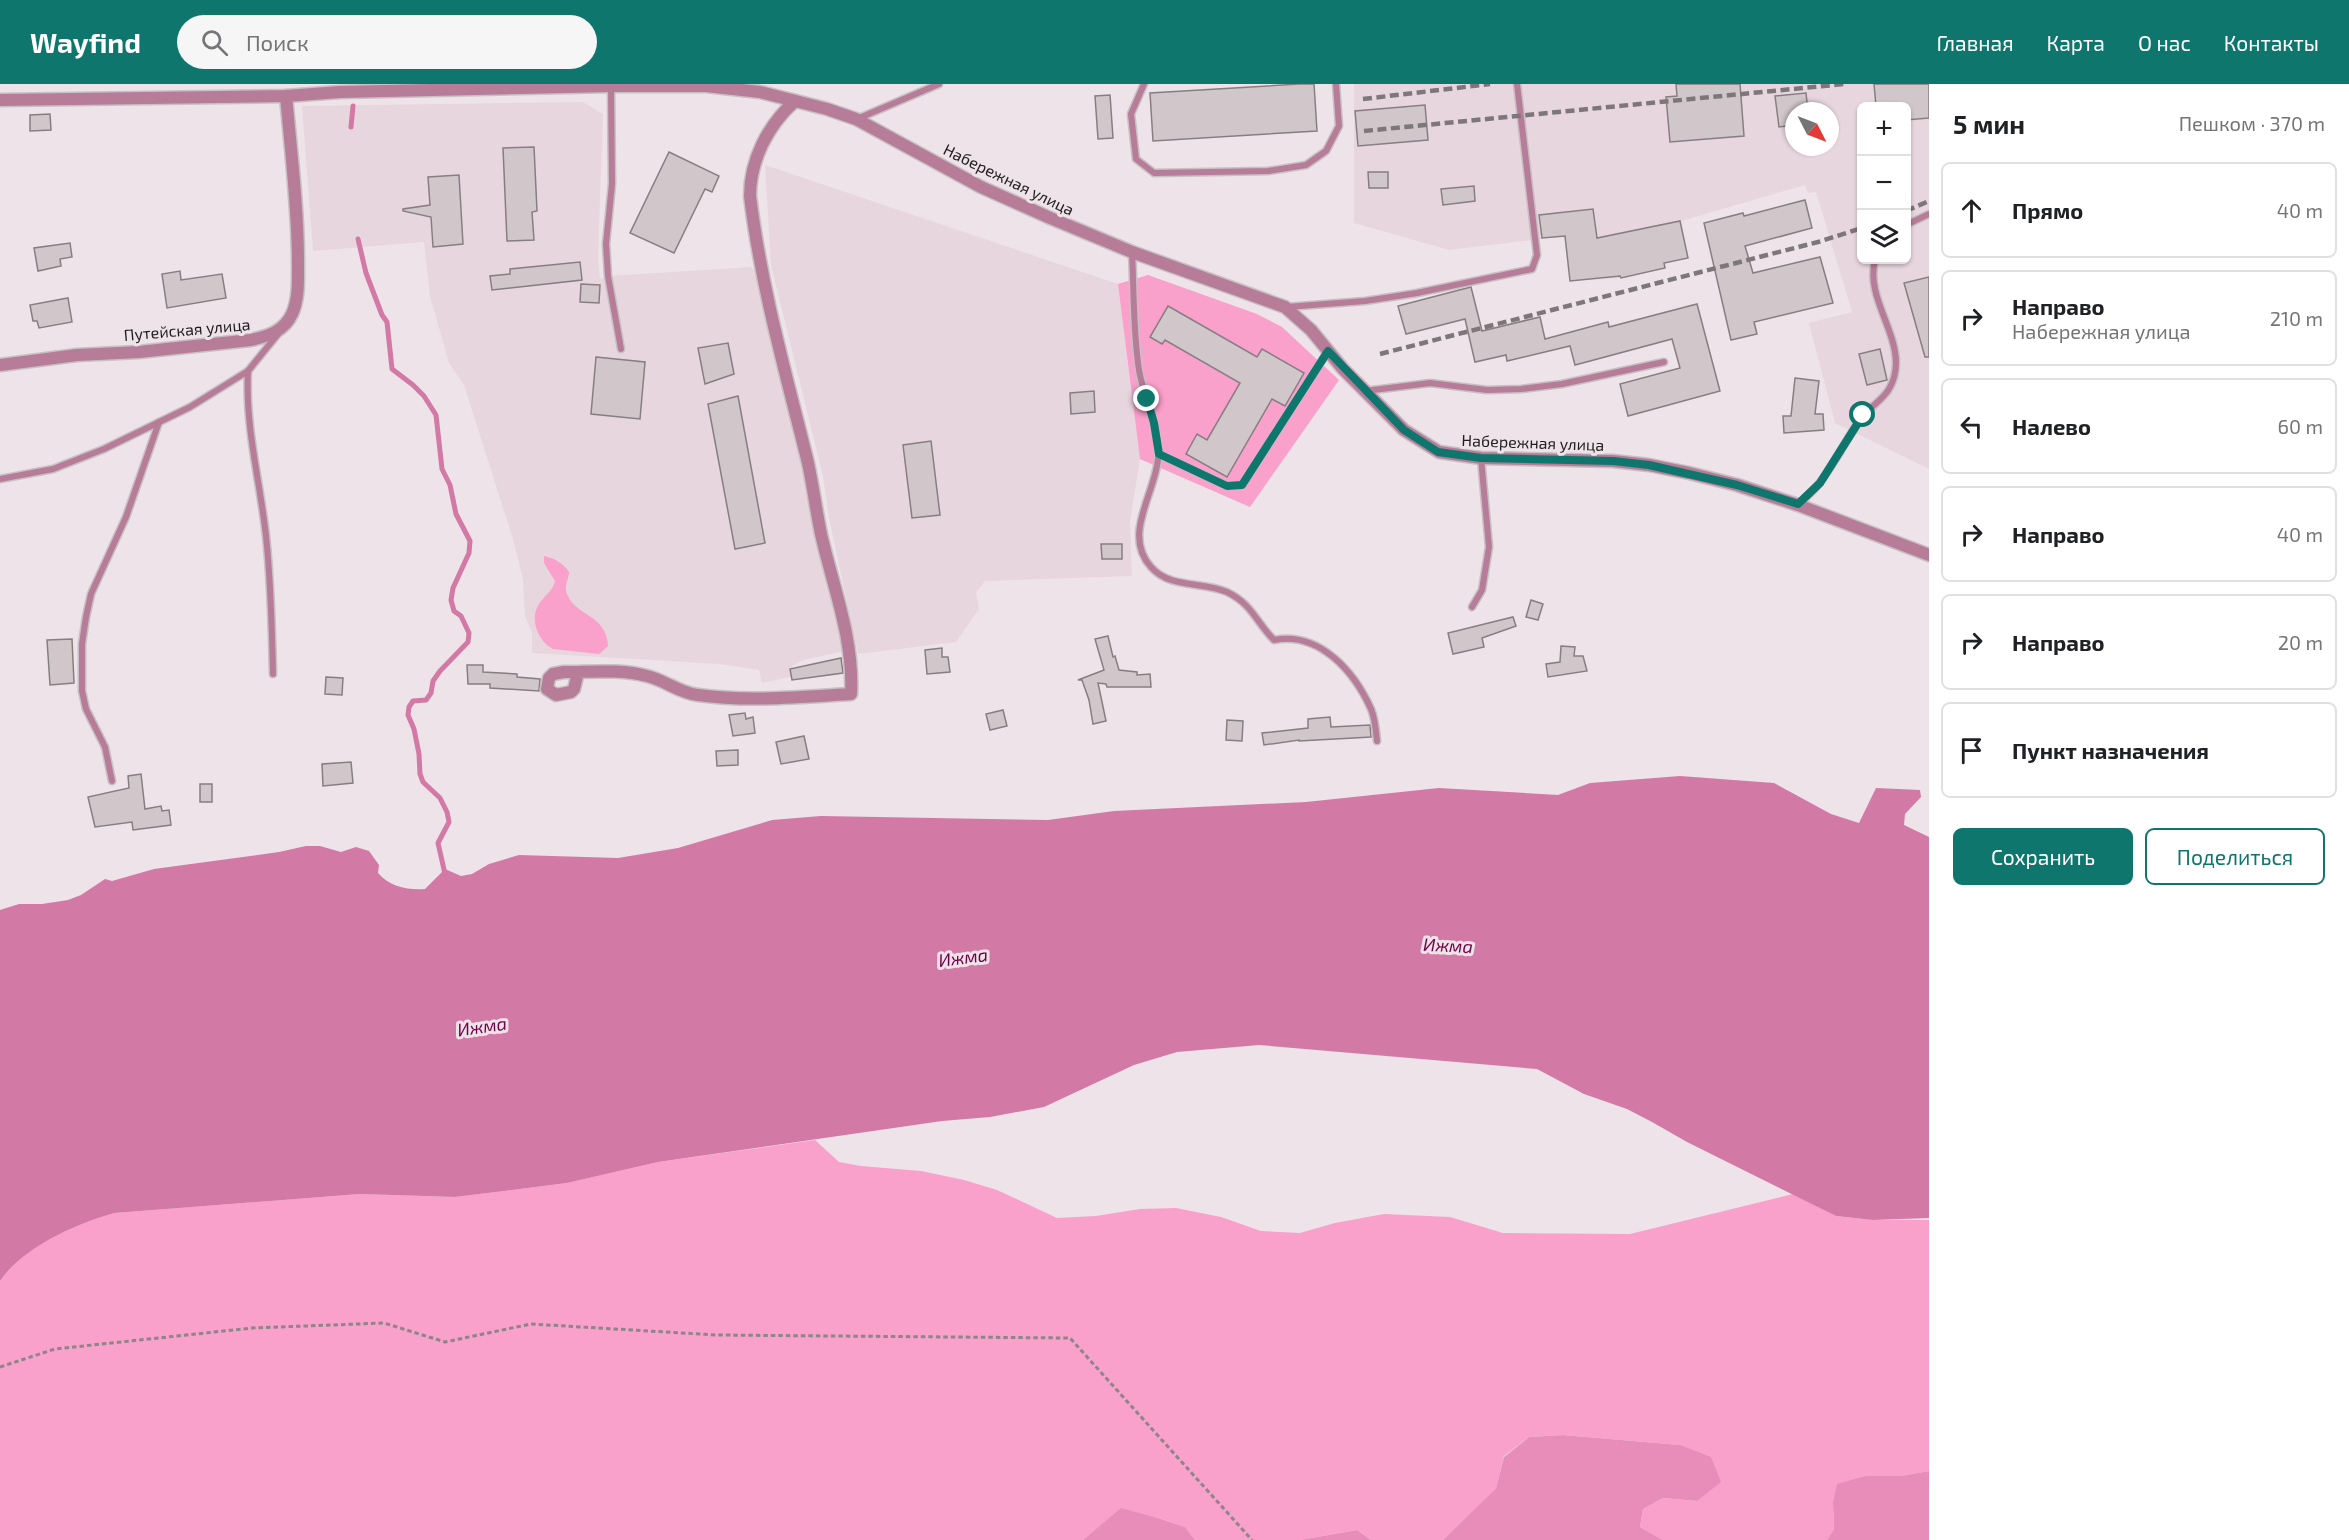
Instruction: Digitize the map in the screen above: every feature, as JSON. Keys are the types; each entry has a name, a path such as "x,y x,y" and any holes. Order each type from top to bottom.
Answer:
{"street":[{"name":"Набережная улица","path":"0,99 286,96 340,92 611,86 706,86 760,92 856,119 981,187 1132,252 1285,307 1311,330 1365,391 1404,430 1438,452 1481,458 1613,461 1649,465 1737,485 1798,504 1929,555"},
{"path":"284,327 293,313 298,285 298,237 286,96"},
{"path":"578,672 626,672 648,676 678,690 708,696 742,698 851,694 847,633 823,543 808,464 776,341 750,196 750,180 758,153 775,123 795,101"},
{"name":"Путейская улица","path":"0,365 69,355 149,351 251,340 268,337 284,327"}],"lane":[{"path":"856,119 939,84"},
{"path":"1144,84 1131,114 1136,159 1154,174 1268,171 1306,165 1326,151 1339,126 1336,84"},
{"path":"1285,307 1365,301 1406,295 1532,269 1537,255 1517,84"},
{"path":"611,86 612,184 606,244 608,276 621,349"},
{"path":"1911,223 1929,214"},
{"path":"1132,252 1139,372 1154,423 1159,454 1157,470 1139,524 1141,550 1147,563 1160,576 1169,580 1225,591 1237,598 1252,610 1274,640 1300,640 1329,652 1347,671 1371,709 1377,741"},
{"path":"1798,504 1820,483 1863,415 1878,403 1890,388 1895,375 1896,361 1873,273 1874,264"},
{"path":"0,478 52,469 104,449 190,407 248,371 284,327"},
{"path":"1159,454 1227,486 1242,485 1328,351"},
{"path":"1365,391 1430,383 1487,390 1521,389 1562,384 1664,362"},
{"path":"248,371 251,438 270,573 273,674"},
{"path":"112,781 107,754 86,709 82,691 83,635 91,594 126,517 159,422"},
{"path":"1472,607 1482,590 1489,547 1481,458"}],"path":[{"path":"0,1367 55,1349 252,1328 384,1323 446,1342 531,1324 716,1335 1070,1338 1252,1540"}],"shaded area":[{"path":"1354,84 1929,84 1929,469 1835,423 1809,323 1852,312 1816,192 1808,193 1805,185 1681,221 1688,258 1664,263 1665,268 1621,278 1570,281 1565,236 1449,250 1354,223"},
{"path":"583,102 603,114 598,256 600,279 608,276 751,267 754,270 844,651 804,660 792,666 794,676 762,683 759,670 719,664 532,653 532,633 525,616 523,579 513,539 464,385 449,363 430,296 424,242 313,251 302,106"},
{"path":"765,165 1118,284 1140,459 1130,522 1132,576 985,581 976,592 979,609 956,642 858,654 829,518 823,476 771,265"},
{"path":"1148,275 1257,314 1282,327 1339,380 1250,507 1140,459 1118,284"},
{"path":"544,556 558,561 567,569 569,572 566,591 570,599 575,606 602,627 608,646 599,654 553,649 539,635 535,623 536,610 555,581 544,563"},
{"path":"815,1140 839,1162 921,1171 964,1180 997,1190 1057,1218 1096,1216 1140,1209 1176,1208 1221,1217 1261,1231 1300,1233 1335,1223 1384,1214 1450,1217 1503,1233 1630,1234 1793,1194 1836,1216 1873,1220 1929,1220 1929,1471 1901,1476 1866,1476 1833,1503 1834,1529 1827,1540 1663,1540 1640,1527 1643,1509 1663,1498 1697,1501 1680,1445 1563,1435 1529,1437 1504,1456 1496,1488 1443,1540 1371,1540 1357,1530 1300,1540 1195,1540 1185,1527 1121,1509 1083,1540 0,1540 0,1281 22,1258 68,1230 115,1213 360,1194 455,1197 567,1183 658,1162"},
{"path":"1563,1435 1680,1445 1711,1457 1721,1482 1697,1501 1663,1498 1643,1509 1640,1527 1663,1540 1443,1540 1496,1488 1504,1457 1529,1437"},
{"path":"1929,1471 1929,1540 1827,1540 1834,1529 1833,1503 1837,1484 1866,1476 1901,1476"},
{"path":"1121,1508 1185,1527 1195,1540 1083,1540"},
{"path":"1357,1530 1371,1540 1300,1540"}],"water":[{"name":"Ижма","path":"1680,776 1774,783 1831,814 1859,823 1876,788 1920,790 1921,797 1905,814 1904,825 1929,837 1929,1218 1873,1220 1836,1216 1687,1142 1627,1109 1584,1094 1537,1069 1259,1045 1177,1052 1134,1065 1044,1107 990,1117 942,1121 658,1162 567,1183 455,1197 360,1194 115,1213 84,1223 52,1238 22,1258 0,1281 0,910 19,904 42,904 68,900 81,895 105,879 112,881 154,869 279,852 306,846 320,846 341,852 356,847 369,851 379,865 378,873 388,882 405,888 425,889 445,869 461,876 472,874 489,864 519,855 618,858 678,848 772,820 821,816 1048,820 1114,811 1306,802 1439,788 1558,795 1590,783"}],"building":[{"path":"1314,84 1317,131 1153,141 1150,93"},
{"path":"1676,84 1740,84 1744,136 1670,142 1666,97 1677,96"},
{"path":"1874,84 1929,84 1929,118 1911,120 1911,102 1876,102"},
{"path":"1806,93 1807,102 1785,102 1785,126 1779,127 1775,96"},
{"path":"1110,95 1113,138 1098,139 1095,96"},
{"path":"1425,105 1428,140 1358,146 1355,111"},
{"path":"50,114 51,130 30,131 30,115"},
{"path":"534,147 537,211 532,212 534,240 507,241 503,148"},
{"path":"669,152 719,176 712,192 705,189 674,253 630,233"},
{"path":"1368,172 1388,172 1388,188 1369,188"},
{"path":"459,175 463,244 433,247 431,217 403,211 403,209 430,205 428,177"},
{"path":"1474,186 1475,201 1443,205 1441,189"},
{"path":"1805,200 1812,228 1745,246 1753,273 1820,257 1833,303 1754,322 1757,334 1731,340 1704,223 1743,213 1744,216"},
{"path":"1593,209 1597,238 1680,221 1688,258 1664,263 1665,268 1621,278 1620,276 1570,281 1565,236 1542,238 1539,215"},
{"path":"70,243 72,257 60,259 61,266 38,271 34,248"},
{"path":"580,262 582,280 492,290 490,276 510,274 510,269"},
{"path":"180,271 181,280 222,274 226,298 167,308 162,274"},
{"path":"1929,277 1929,357 1925,357 1904,283"},
{"path":"581,284 600,285 599,303 580,302"},
{"path":"1471,287 1482,331 1540,317 1545,339 1608,322 1609,327 1697,304 1720,391 1628,416 1620,384 1680,368 1672,339 1575,365 1570,346 1507,361 1506,355 1475,362 1465,319 1406,334 1398,306"},
{"path":"68,298 72,322 39,328 37,321 33,321 30,305"},
{"path":"1168,306 1257,357 1262,349 1304,373 1285,406 1272,399 1227,477 1186,454 1197,434 1207,440 1240,383 1165,340 1162,344 1150,337"},
{"path":"728,343 734,374 705,384 698,348"},
{"path":"1880,349 1887,380 1867,385 1859,354"},
{"path":"596,357 645,362 640,419 591,414"},
{"path":"1795,378 1819,381 1815,414 1823,414 1824,430 1784,433 1783,416 1791,416"},
{"path":"1094,391 1095,412 1071,414 1070,393"},
{"path":"738,396 765,543 735,549 708,404"},
{"path":"931,441 940,515 912,518 903,445"},
{"path":"1101,544 1122,544 1122,559 1102,559"},
{"path":"1531,600 1543,604 1538,620 1526,617"},
{"path":"1513,617 1516,626 1482,638 1484,647 1453,654 1448,633"},
{"path":"1108,636 1119,670 1137,672 1137,675 1150,674 1151,687 1107,687 1106,684 1098,683 1106,721 1093,724 1089,700 1082,680 1078,680 1104,670 1095,639"},
{"path":"72,639 74,683 50,685 47,640"},
{"path":"1561,646 1575,647 1574,656 1583,656 1587,671 1548,677 1546,664 1560,662"},
{"path":"942,648 942,657 948,657 950,672 927,674 925,650"},
{"path":"841,658 843,673 792,680 790,669"},
{"path":"467,665 483,665 483,672 517,674 517,677 540,679 539,691 490,688 490,684 468,684"},
{"path":"326,677 343,678 342,695 325,694"},
{"path":"1003,710 1007,726 990,730 986,714"},
{"path":"745,713 746,719 753,717 755,733 733,736 729,715"},
{"path":"1330,717 1331,727 1370,725 1371,737 1299,740 1264,745 1262,733 1308,728 1308,719"},
{"path":"1227,720 1243,721 1242,741 1226,740"},
{"path":"804,736 809,759 781,764 776,742"},
{"path":"738,750 738,765 717,766 716,751"},
{"path":"351,762 353,783 323,786 322,764"},
{"path":"141,774 145,809 161,806 162,811 169,810 171,825 133,830 132,822 95,827 88,797 129,788 128,776"},
{"path":"200,784 212,784 212,802 200,802"}],"waterway":[{"path":"351,127 353,106"},
{"path":"358,239 366,273 382,315 387,322 392,369 424,396 436,415 442,469 450,485 456,514 470,541 469,553 453,588 451,600 454,611 461,616 469,633 468,642 440,671 433,681 431,693 426,700 413,701 408,715 414,729 423,782 440,798 447,812 449,822 438,843 445,874"}],"railway":[{"path":"1363,99 1490,84"},
{"path":"1364,131 1844,84"},
{"path":"1908,210 1929,201"},
{"path":"1380,354 1818,242 1857,230"}],"route":[{"path":"1147,399 1159,454 1227,486 1235,487 1242,485 1246,480 1328,351 1404,430 1438,452 1481,458 1613,461 1649,465 1737,485 1798,504 1820,483 1863,415"}]}
